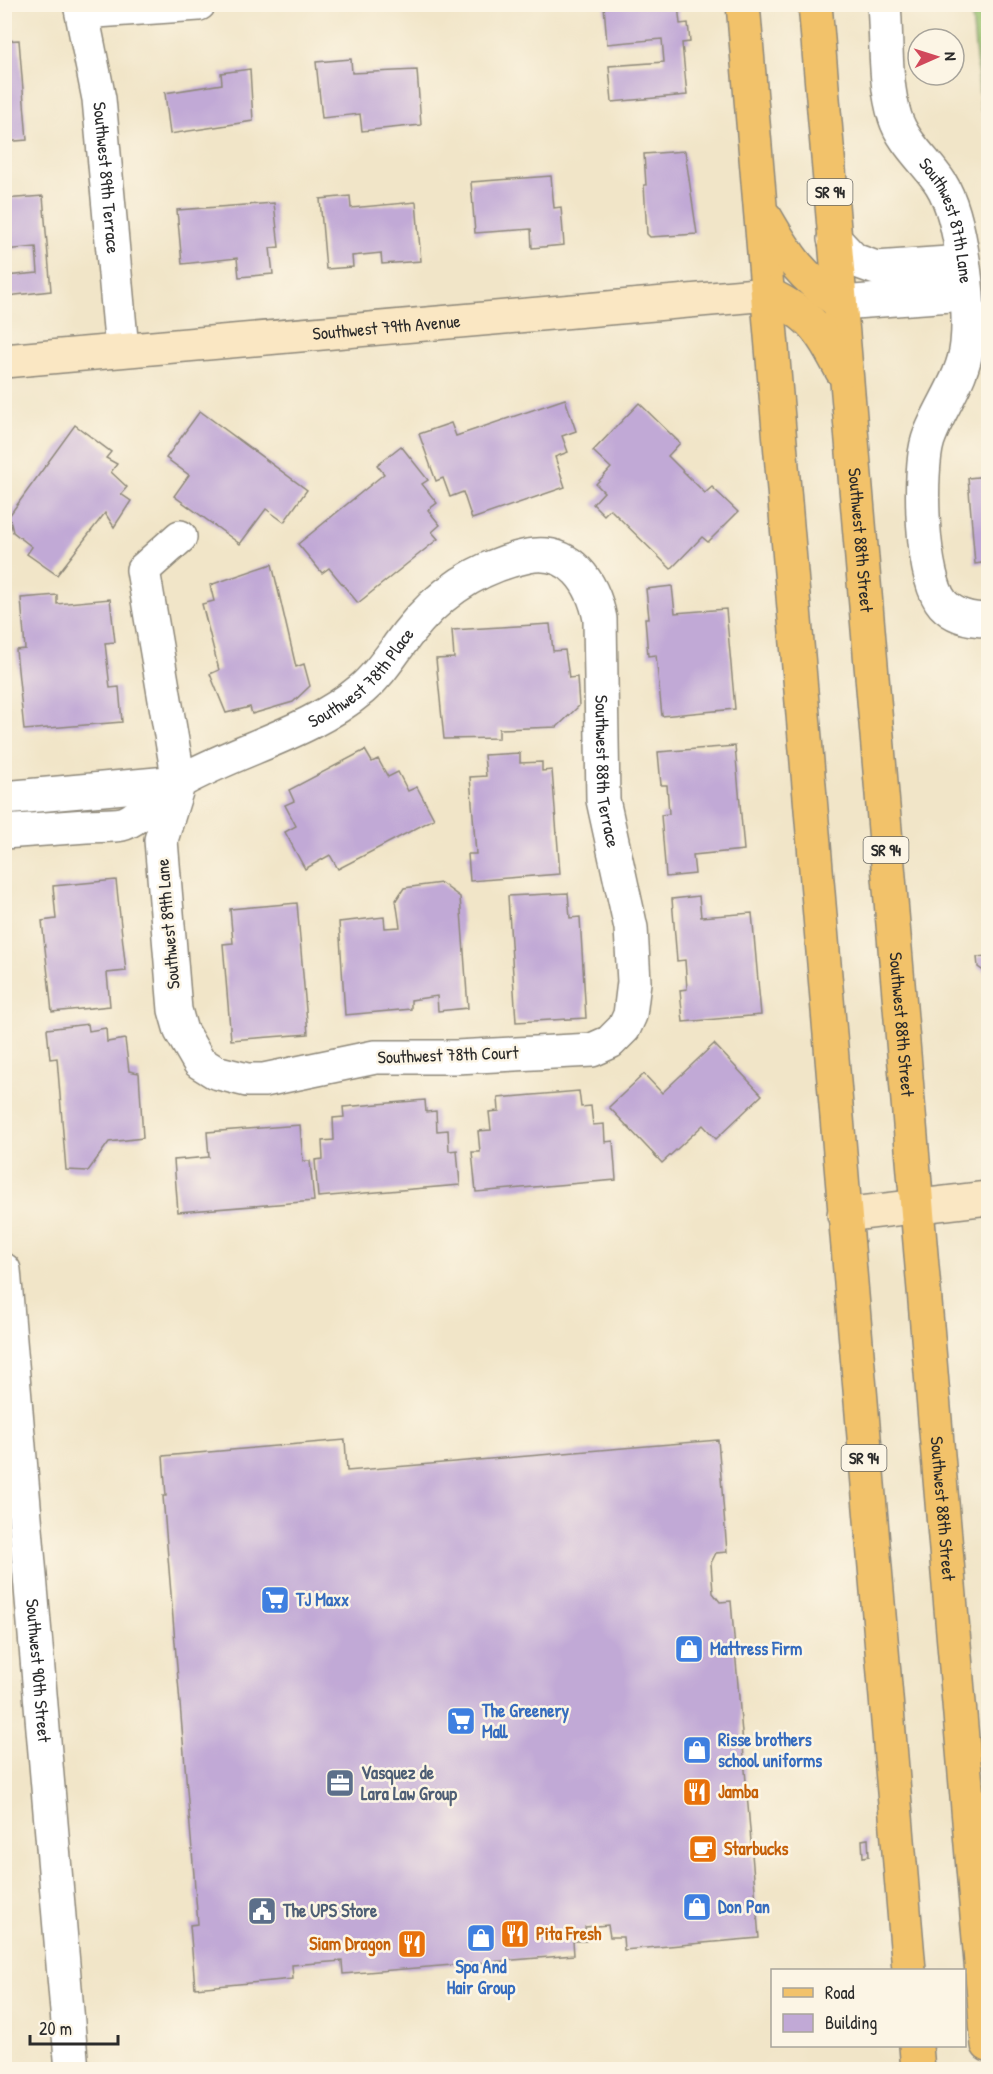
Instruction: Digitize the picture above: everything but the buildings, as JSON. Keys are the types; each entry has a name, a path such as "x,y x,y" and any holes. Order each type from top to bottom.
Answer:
{"main road":[{"name":"SR 94","path":"743,4 909,1969"},
{"name":"Southwest 88th Street","path":"815,4 988,2046"},
{"path":"761,209 787,256 810,283 840,303"},
{"path":"768,294 800,310 823,336 847,380"},
{"path":"916,2047 918,2070"}],"street":[{"path":"81,8 199,4"},
{"name":"Southwest 87th Lane","path":"884,4 890,94 896,119 904,136 946,194 955,216 964,278 968,332 966,354 928,440 924,460 922,483 927,558 932,582 942,603 967,618 988,620"},
{"name":"Southwest 89th Terrace","path":"81,8 99,99 122,351"},
{"path":"834,239 854,260 876,268 964,278"},
{"path":"840,303 964,278"},
{"name":"Southwest 79th Avenue","path":"4,361 768,294"},
{"name":"Southwest 89th Lane","path":"180,537 143,570 179,782 161,840 175,1010 180,1031 199,1062"},
{"name":"Southwest 88th Terrace","path":"529,556 544,555 573,566 590,585 598,608 602,672 603,800 631,928 633,998 624,1028"},
{"name":"Southwest 78th Place","path":"179,782 318,719 351,698 377,675 417,621 440,598 482,573 529,556"},
{"path":"4,798 179,782"},
{"path":"4,832 125,824 179,782"},
{"name":"Southwest 78th Court","path":"199,1062 230,1078 264,1080 375,1057 456,1057 592,1050 610,1042 624,1028"},
{"path":"844,1215 988,1198"},
{"name":"Southwest 90th Street","path":"4,1270 13,1465 72,2070"}],"green space":[{"path":"971,5 988,5 988,117 981,110"}],"place":[{"name":"TJ Maxx","path":"275,1600"},
{"name":"Mattress Firm","path":"689,1649"},
{"name":"The Greenery Mall","path":"461,1721"},
{"name":"Risse brothers school uniforms","path":"697,1750"},
{"name":"Vasquez de Lara Law Group","path":"340,1783"},
{"name":"Jamba","path":"697,1792"},
{"name":"Starbucks","path":"703,1849"},
{"name":"Don Pan","path":"697,1907"},
{"name":"The UPS Store","path":"262,1911"},
{"name":"Pita Fresh","path":"515,1934"},
{"name":"Spa And Hair Group","path":"481,1938"},
{"name":"Siam Dragon","path":"412,1944"}]}
